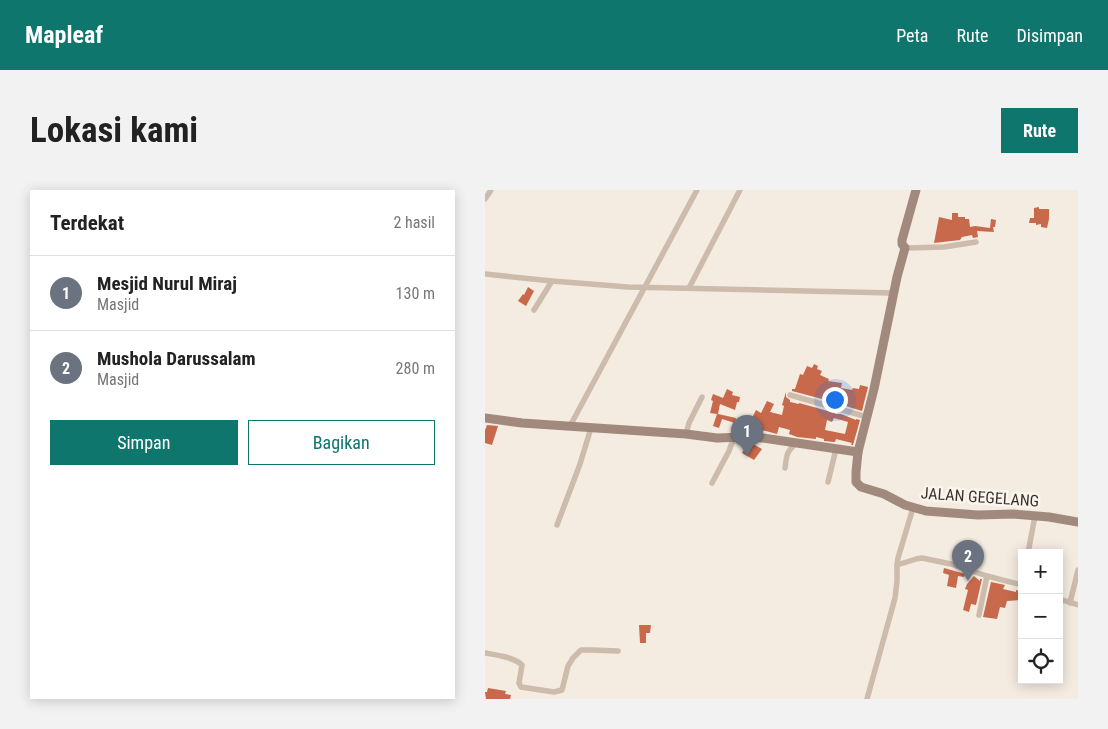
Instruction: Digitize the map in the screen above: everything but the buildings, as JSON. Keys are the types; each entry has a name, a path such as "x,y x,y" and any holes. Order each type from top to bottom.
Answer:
{"street":[{"path":"485,199 491,190"},
{"path":"569,426 697,190"},
{"path":"689,288 740,190"},
{"path":"485,418 523,423 686,434 717,438 763,438 858,452 874,389 893,293 905,248 902,240 916,190"},
{"path":"905,248 944,247 976,242"},
{"path":"485,274 644,288 893,293"},
{"path":"534,310 551,281"},
{"path":"790,396 867,417"},
{"path":"686,434 692,416 702,397"},
{"path":"557,525 591,428"},
{"path":"712,483 729,452 734,437"},
{"path":"785,468 788,451 796,443"},
{"path":"828,482 837,449"},
{"name":"JALAN GEGELANG","path":"858,452 855,479 858,486 884,494 913,508 937,512 1035,516 1078,522"},
{"path":"867,699 895,598 898,558 913,508"},
{"path":"1029,549 1035,516"},
{"path":"897,566 922,558 951,564 1018,584"},
{"path":"1071,603 1078,570"},
{"path":"979,615 987,576"},
{"path":"1063,600 1078,605"},
{"path":"485,653 504,656 520,662 522,665 519,683 521,686 534,690 554,692 562,690 568,666 581,650 618,651"}],"place":[{"name":"Mesjid Nurul Miraj","path":"747,456"},
{"name":"Mushola Darussalam","path":"968,581"}]}
